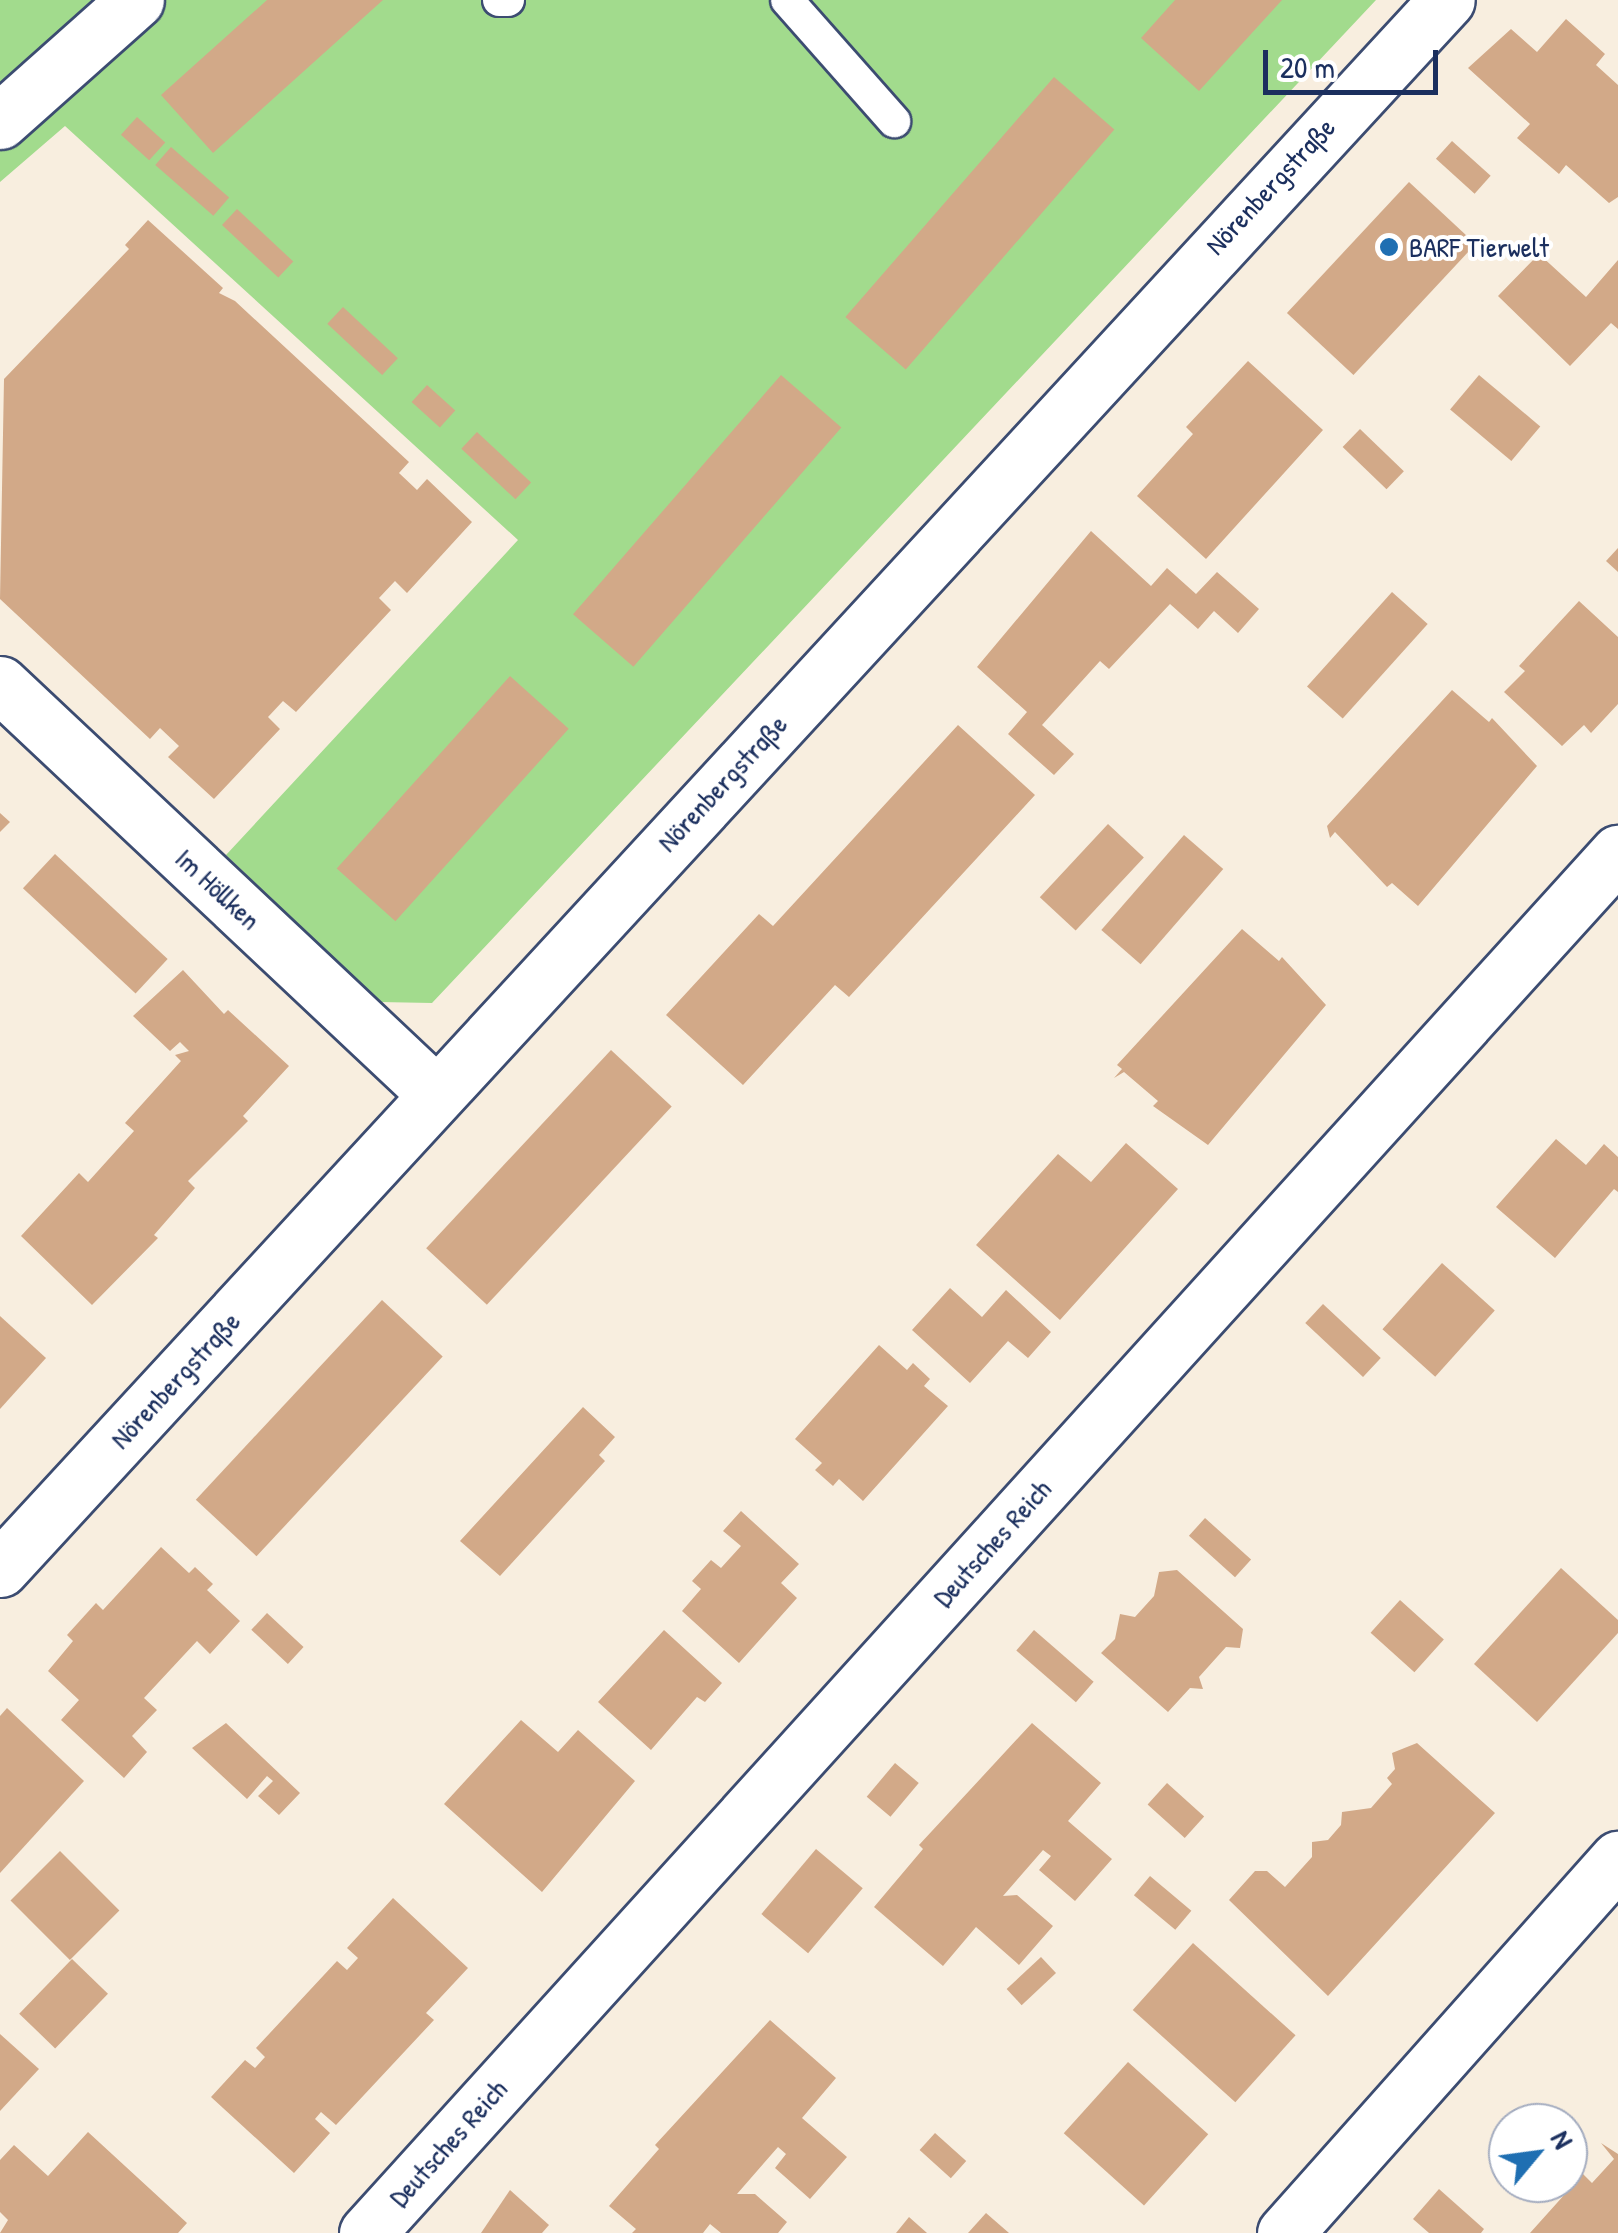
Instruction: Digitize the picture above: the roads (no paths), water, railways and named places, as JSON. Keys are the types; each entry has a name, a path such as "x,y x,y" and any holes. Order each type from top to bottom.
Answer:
{"street":[{"path":"0,121 136,0"},
{"name":"Nörenbergstraße","path":"0,1568 1448,0"},
{"name":"Im Höllken","path":"0,684 436,1094"},
{"name":"Deutsches Reich","path":"366,2233 1618,853"},
{"path":"1286,2233 1618,1859"}],"lane":[{"path":"499,0 508,0"},
{"path":"786,0 894,121"}],"place":[{"name":"BARF Tierwelt","path":"1389,247"}]}
